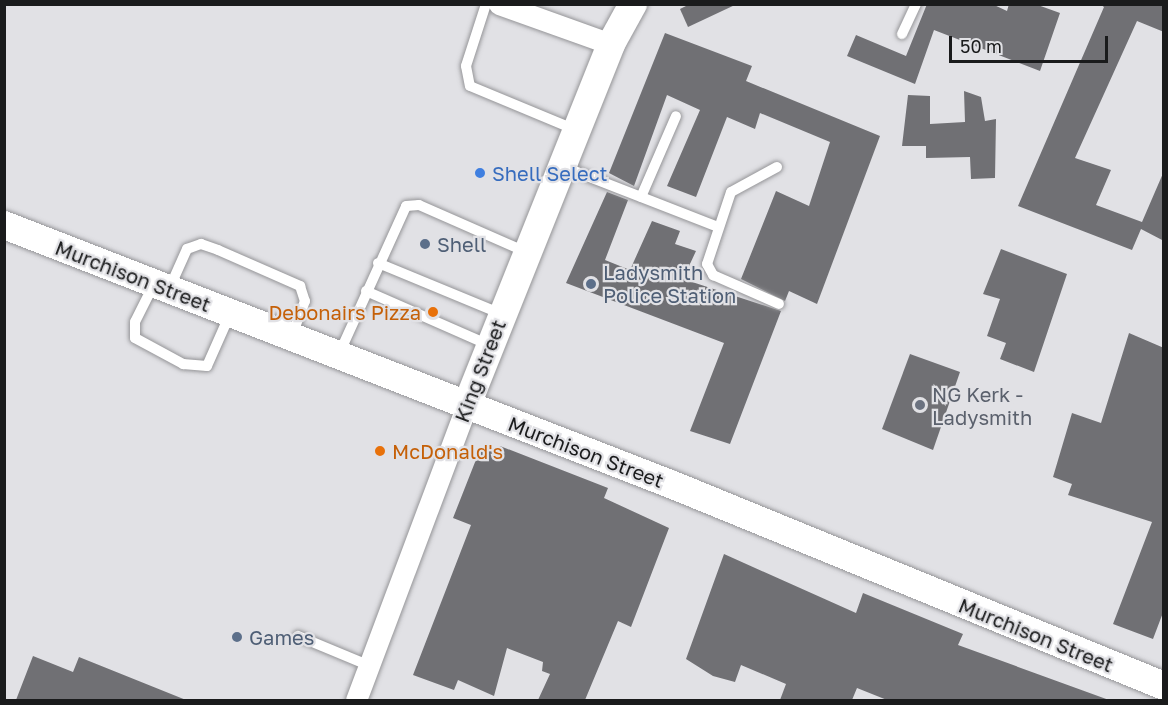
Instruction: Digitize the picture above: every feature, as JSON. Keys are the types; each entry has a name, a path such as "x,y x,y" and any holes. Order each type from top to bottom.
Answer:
{"street":[{"path":"499,4 611,44"},
{"name":"King Street","path":"356,700 526,252 611,44 633,4"},
{"name":"Murchison Street","path":"4,225 466,407 674,485 1164,686"}],"lane":[{"path":"486,4 466,66 470,86 576,130"},
{"path":"902,34 916,4"},
{"path":"641,197 676,116"},
{"path":"561,166 718,227"},
{"path":"777,167 731,192 707,264 710,272 779,304"},
{"path":"338,356 398,214 410,204 526,252"},
{"path":"230,314 207,366 183,363 135,339 135,322 187,249 201,244 300,286 305,301 290,338"},
{"path":"378,263 502,314"},
{"path":"366,291 490,345"},
{"path":"298,636 370,666"}],"building":[{"path":"690,4 737,4 688,27 680,9"},
{"path":"927,4 992,4 1007,11 1009,4 1035,4 1060,13 1040,71 934,30 915,84 847,56 856,35 906,56"},
{"path":"1100,4 1164,4 1164,32 1137,21 1075,158 1111,170 1096,205 1142,222 1164,171 1164,241 1141,229 1132,250 1018,206 1104,7"},
{"path":"665,33 752,66 746,81 880,136 817,304 789,291 785,301 741,279 776,191 809,206 830,142 760,113 755,129 727,117 696,197 667,186 700,110 667,95 634,186 609,173"},
{"path":"964,91 981,97 985,121 996,119 995,178 971,179 970,157 926,158 926,146 902,146 908,95 930,96 930,124 965,122"},
{"path":"607,192 628,200 605,260 630,270 652,221 680,231 675,244 696,251 683,279 781,311 730,444 690,431 724,343 566,283"},
{"path":"1001,249 1067,274 1034,372 1000,359 1006,343 987,336 1000,299 983,294"},
{"path":"1129,333 1164,348 1164,610 1153,639 1113,624 1152,522 1068,495 1072,484 1053,477 1072,413 1101,423"},
{"name":"NG Kerk - Ladysmith","path":"910,354 960,372 933,450 882,429"},
{"path":"500,446 608,488 604,498 669,528 631,627 618,621 585,700 538,700 550,674 542,671 543,662 507,648 494,696 458,680 454,690 413,675 471,525 453,518 479,452"},
{"path":"724,554 856,613 863,593 963,634 958,645 1109,700 887,700 857,688 852,700 780,700 786,684 741,665 735,682 713,676 686,659"},
{"path":"33,656 73,672 79,657 186,700 16,700"}],"place":[{"name":"Shell Select","path":"480,173"},
{"name":"Shell","path":"425,244"},
{"name":"Ladysmith Police Station","path":"591,284"},
{"name":"Debonairs Pizza","path":"433,312"},
{"name":"NG Kerk - Ladysmith","path":"920,405"},
{"name":"McDonald's","path":"380,451"},
{"name":"Games","path":"237,637"}]}
